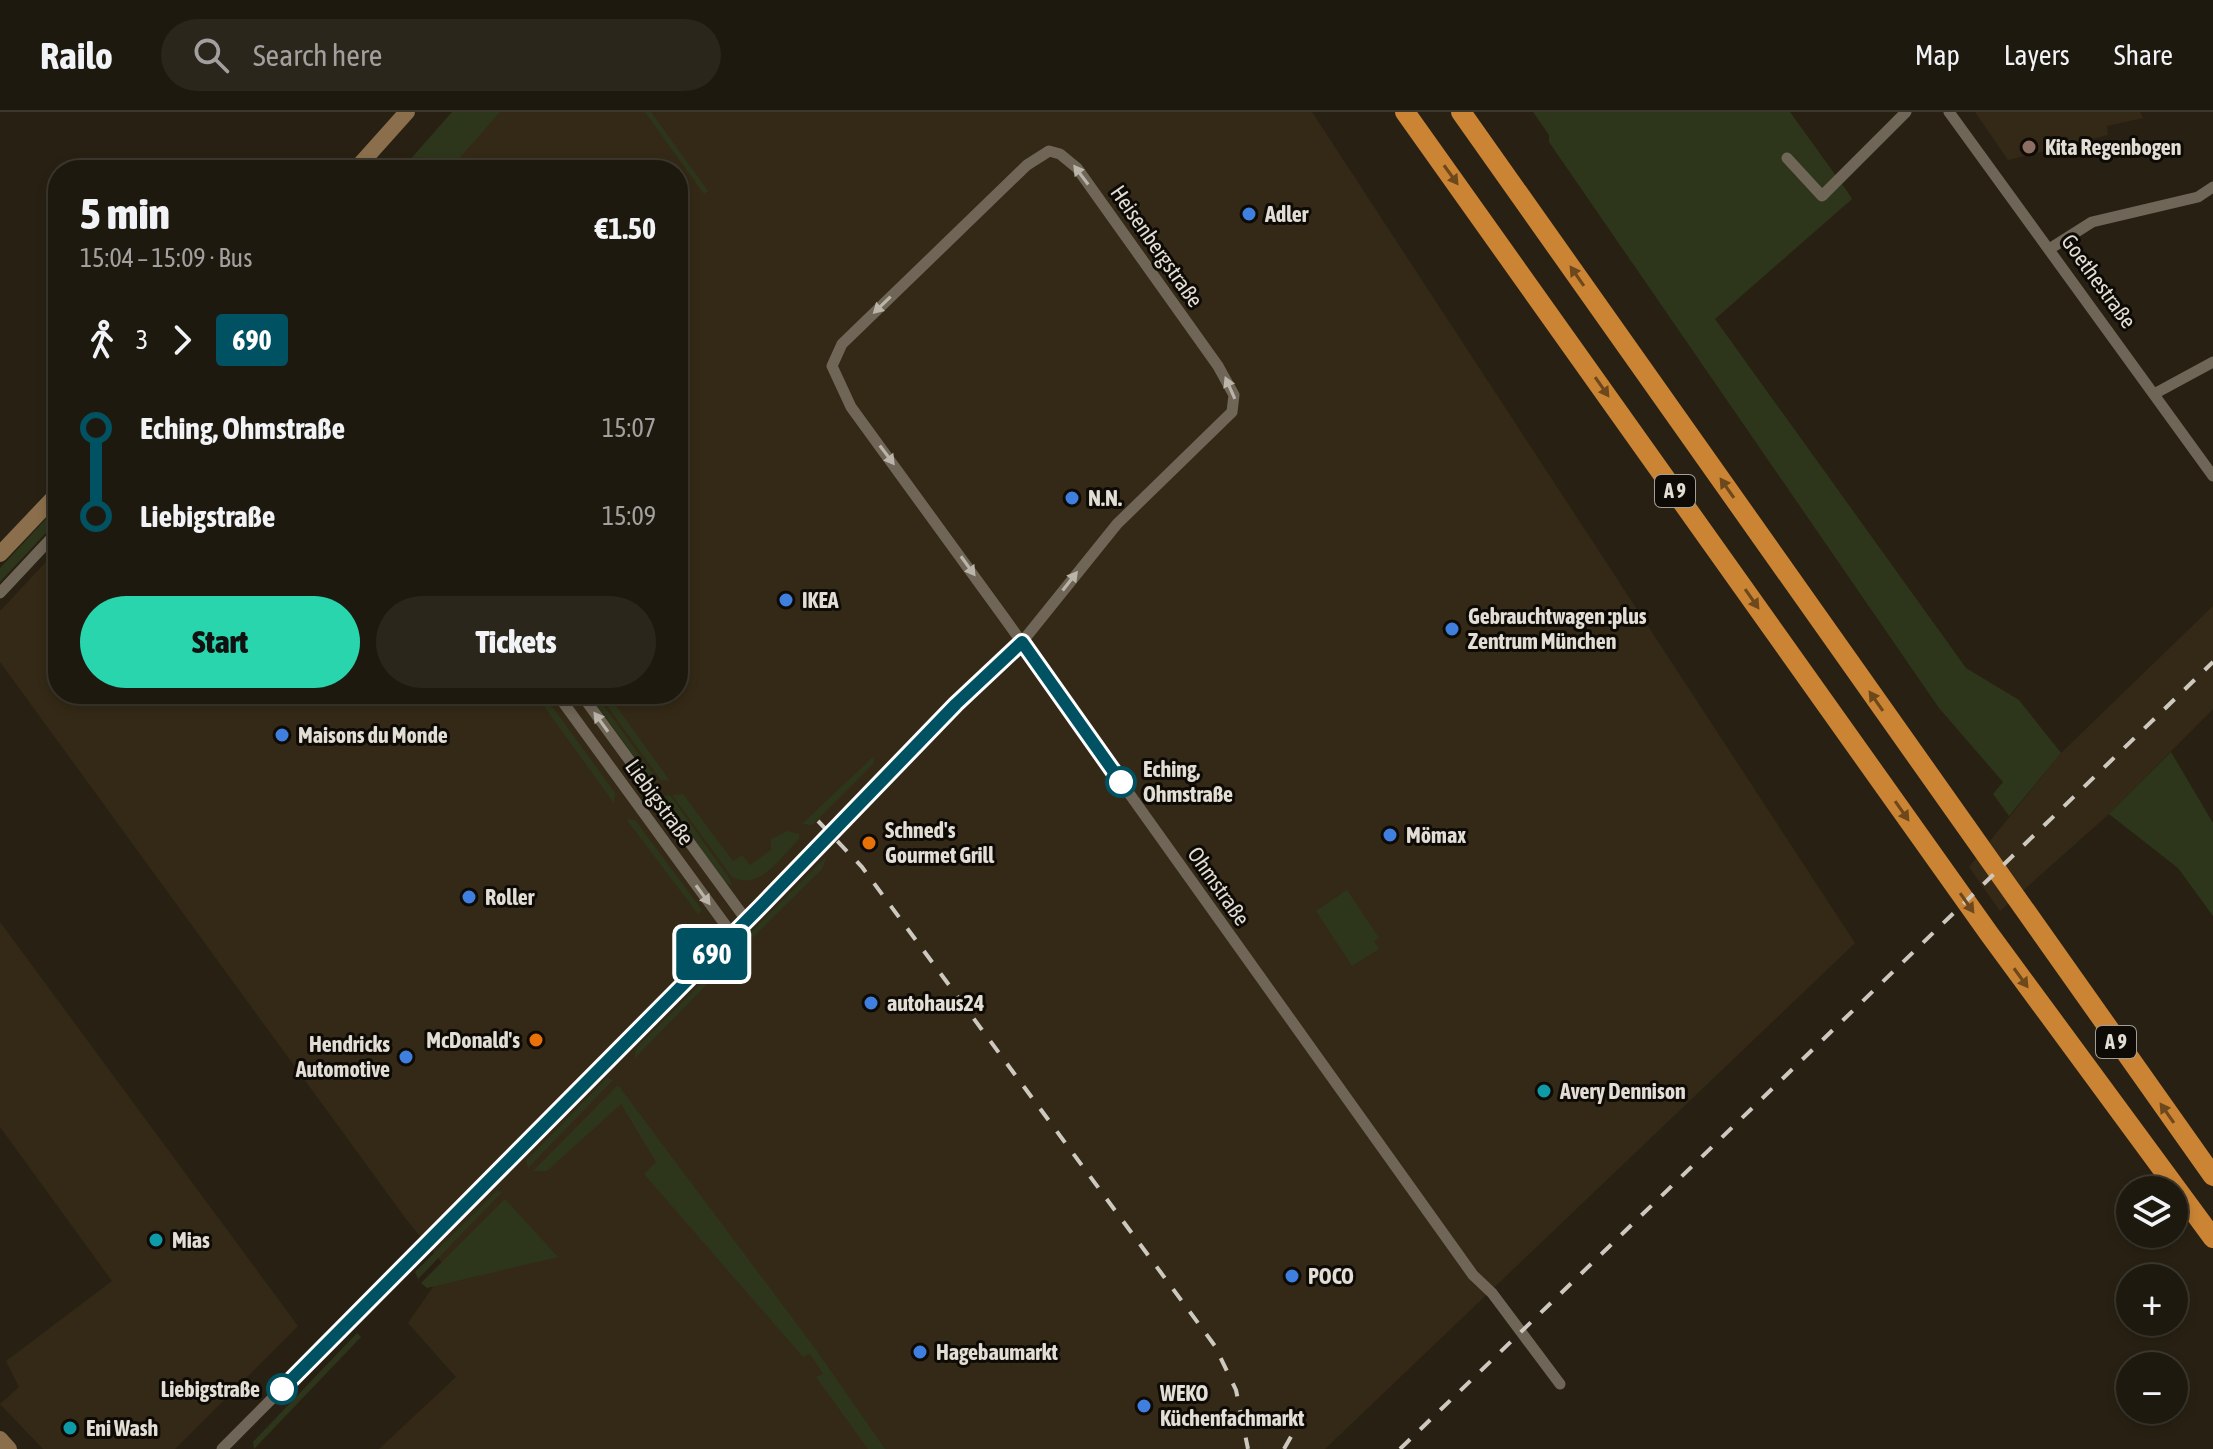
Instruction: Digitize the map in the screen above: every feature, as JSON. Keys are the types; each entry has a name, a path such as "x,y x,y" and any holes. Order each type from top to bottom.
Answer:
{"highway":[{"name":"A 9","path":"1405,112 1944,871 2213,1238"},
{"name":"A 9","path":"1461,112 2213,1176"}],"main road":[{"path":"364,160 407,112"},
{"path":"0,554 48,504"},
{"path":"0,1439 9,1449"}],"street":[{"path":"1787,158 1822,196 1906,112"},
{"name":"Goethestraße","path":"1949,112 2051,248 2213,476"},
{"name":"Heisenbergstraße","path":"851,407 832,366 842,344 1041,153 1049,151 1069,160 1218,366 1231,386 1236,403 1226,420 1117,524 1022,642"},
{"path":"2051,248 2092,222 2198,197 2213,187"},
{"path":"2154,394 2213,362"},
{"name":"Ohmstraße","path":"851,407 1447,1238 1560,1384"},
{"path":"0,593 48,542"},
{"path":"222,1449 747,921 956,704 1022,642"},
{"name":"Liebigstraße","path":"564,704 732,934"},
{"name":"Liebigstraße","path":"588,704 747,921"}],"shaded area":[{"path":"465,112 1312,112 1855,943 1325,1449 379,1449 456,1377 408,1323 446,1268 406,1219 0,662 0,611 48,560 48,704 688,704 688,160 424,160"},
{"name":"Kita Regenbogen","path":"1975,112 2140,112 2143,118 2107,126 2108,135 2008,160"},
{"path":"2213,606 2213,709 2109,814 2000,911 1969,867 2061,753"},
{"path":"0,922 298,1326 175,1449 43,1449 0,1404 19,1387 6,1361 112,1281 0,1127"}],"green space":[{"path":"452,112 500,112 458,160 410,160"},
{"path":"645,112 651,112 686,160 680,160"},
{"path":"1533,112 1790,112 1847,191 1852,199 1715,319 1966,668 2019,700 2061,753 2009,816 1993,794 2003,782 1939,708 1549,142 1549,135"},
{"path":"688,163 708,191 704,194 688,172"},
{"path":"48,517 48,531 0,582 0,568"},
{"path":"542,704 550,704 615,793 614,803"},
{"path":"596,704 602,704 660,783 652,781"},
{"path":"615,704 670,781 661,780 608,707"},
{"path":"2171,752 2213,823 2213,916 2178,868 2109,814"},
{"path":"874,756 873,764 812,825 802,824"},
{"path":"683,794 733,861 742,855 750,865 771,850 771,839 788,831 799,834 799,839 761,876 751,880 732,877 672,795"},
{"path":"670,795 732,886 723,880 663,796"},
{"path":"626,819 635,820 702,910 698,914"},
{"path":"827,856 822,869 752,938 750,933"},
{"path":"1347,890 1379,938 1374,941 1379,949 1352,966 1316,911"},
{"path":"716,969 715,976 634,1059 637,1047"},
{"path":"607,1078 613,1080 528,1168 526,1161"},
{"path":"618,1085 817,1351 885,1449 868,1449 816,1377 823,1374 810,1354 803,1357 644,1174 656,1162 621,1104 547,1171 533,1171"},
{"path":"497,1191 502,1192 418,1279 415,1272"},
{"path":"505,1199 558,1257 427,1288 421,1283"},
{"path":"357,1333 361,1337 254,1449 253,1442"}],"railway":[{"path":"1400,1449 2213,662"},
{"path":"818,821 862,867 1215,1346 1236,1390 1248,1449"},
{"path":"1284,1449 1292,1435"}],"bus line":[{"name":"690","path":"282,1389 761,906 956,704 1022,642 1121,782"}],"place":[{"name":"Kita Regenbogen","path":"2029,147"},
{"name":"Adler","path":"1249,214"},
{"name":"N.N.","path":"1072,498"},
{"name":"IKEA","path":"786,600"},
{"name":"Gebrauchtwagen :plus Zentrum München","path":"1452,629"},
{"name":"Maisons du Monde","path":"282,735"},
{"name":"Eching, Ohmstraße","path":"1121,782"},
{"name":"Mömax","path":"1390,835"},
{"name":"Schned's Gourmet Grill","path":"869,843"},
{"name":"Roller","path":"469,897"},
{"name":"autohaus24","path":"871,1003"},
{"name":"McDonald's","path":"536,1040"},
{"name":"Hendricks Automotive","path":"406,1057"},
{"name":"Avery Dennison","path":"1544,1091"},
{"name":"Mias","path":"156,1240"},
{"name":"POCO","path":"1292,1276"},
{"name":"Hagebaumarkt","path":"920,1352"},
{"name":"Liebigstraße","path":"282,1389"},
{"name":"WEKO Küchenfachmarkt","path":"1144,1406"},
{"name":"Eni Wash","path":"70,1428"}]}
